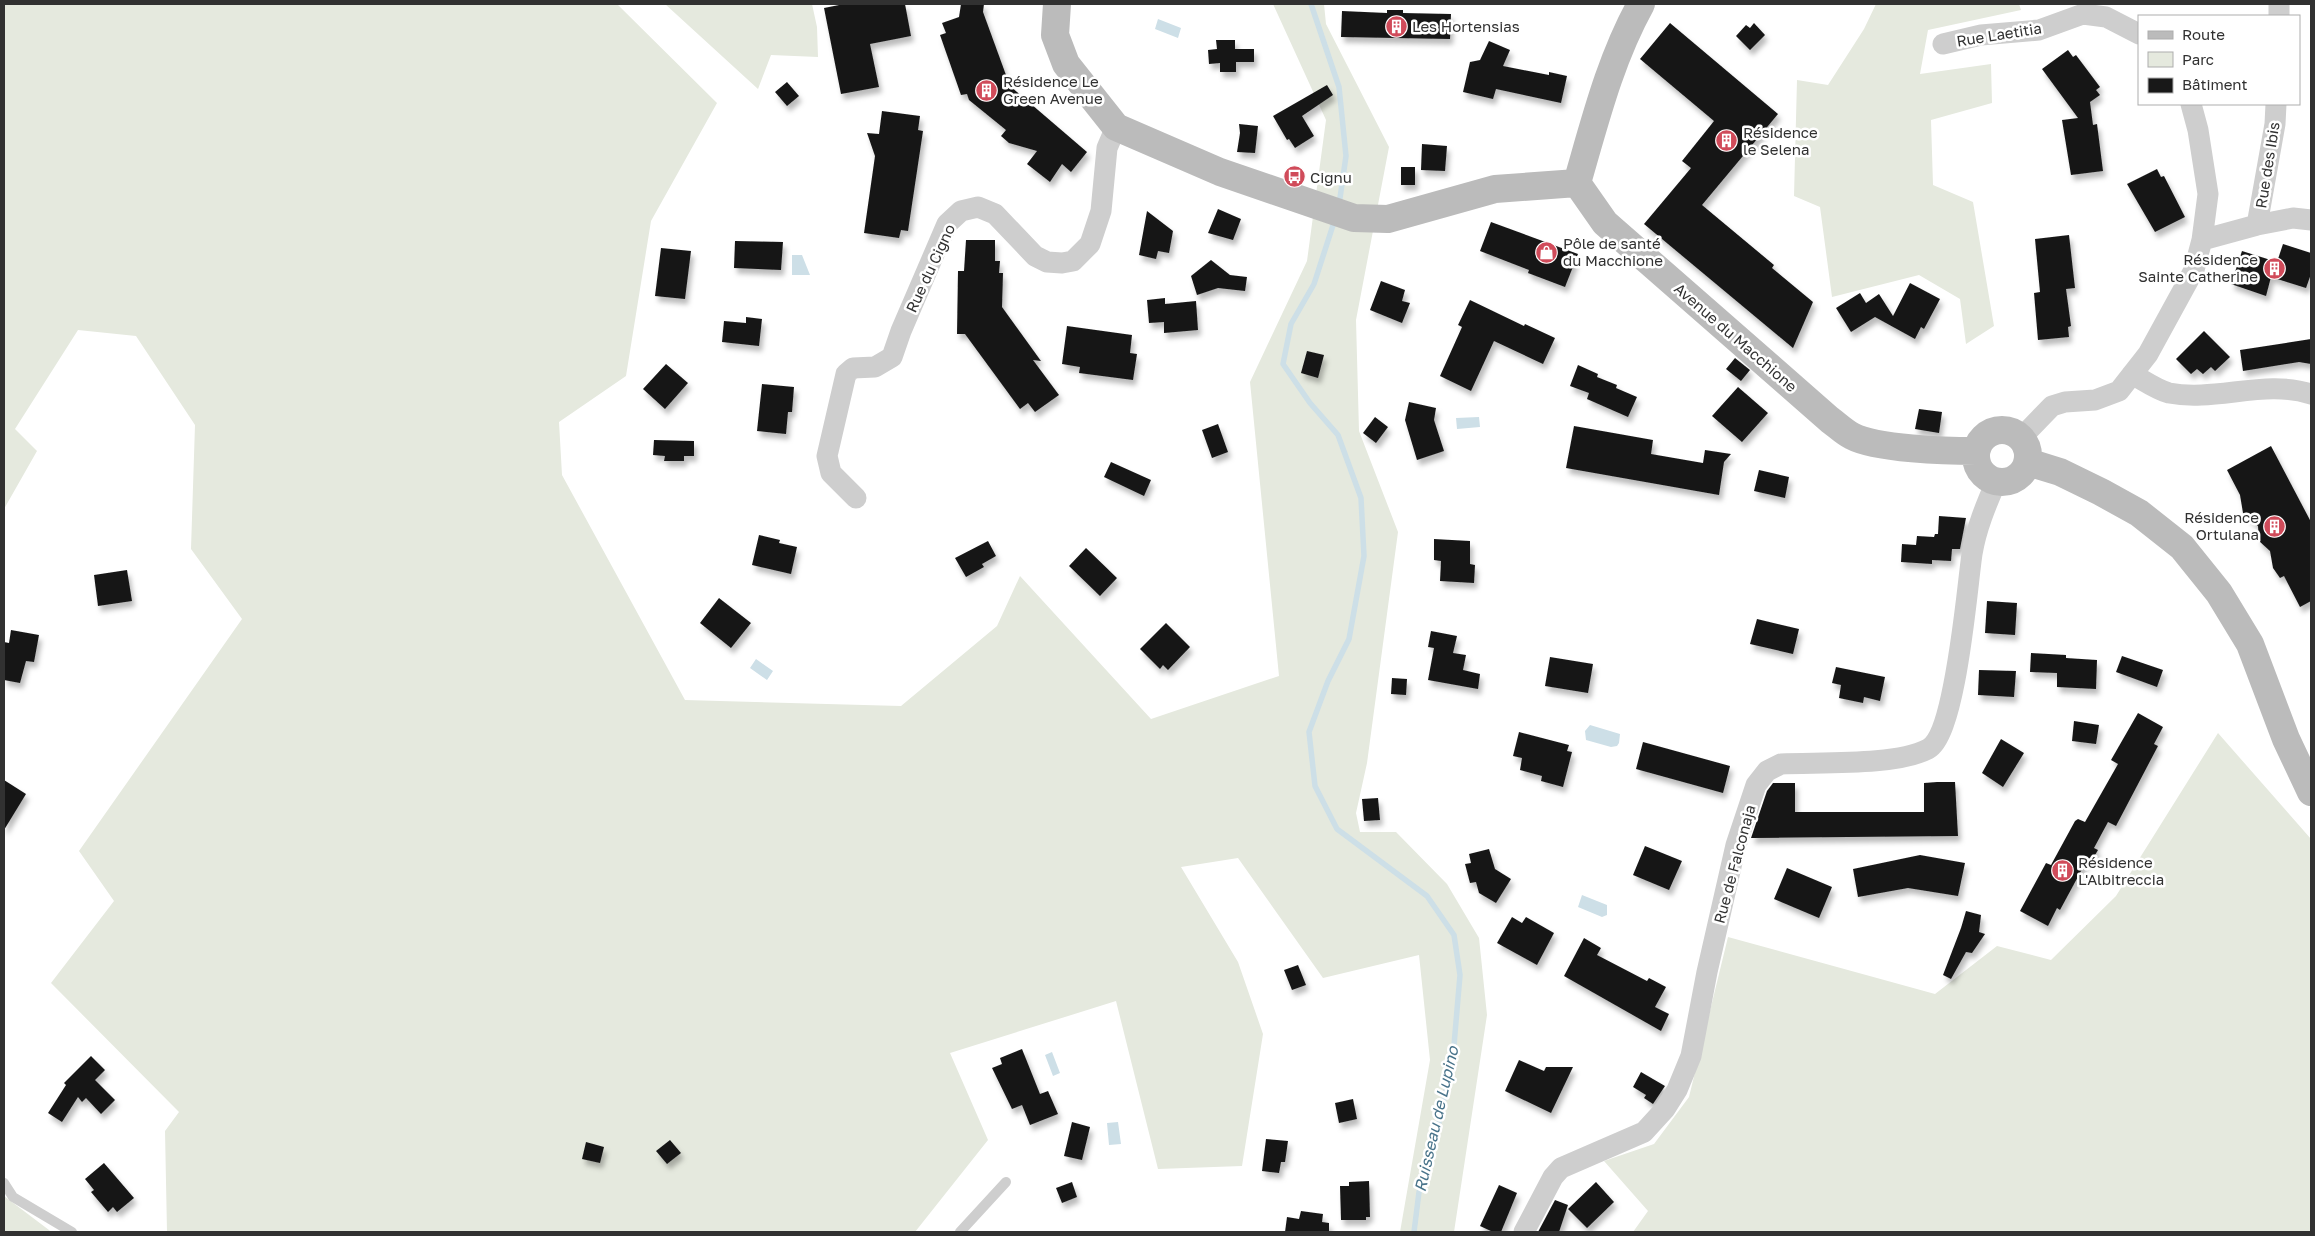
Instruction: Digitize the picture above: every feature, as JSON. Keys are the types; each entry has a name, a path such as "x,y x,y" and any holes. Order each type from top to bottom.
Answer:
{"main road":[{"path":"1057,4 1055,35 1066,64 1116,127 1220,172 1354,218 1388,219 1495,189 1577,182 1611,68 1623,37 1642,4"},
{"name":"Avenue du Macchione","path":"1577,182 1605,223 1830,420 1852,437 1876,444 1947,451 1976,451"},
{"path":"2024,450 2023,471 2016,478 2007,482 1996,482 1987,478 1980,471 1976,462 1976,451 1980,442 1987,434 1996,430 2014,433 2024,450 2060,472 2139,513 2182,548 2219,593 2250,644 2286,739 2311,792"}],"street":[{"name":"Rue Laetitia","path":"1943,44 1981,35 2039,30 2083,14 2106,17 2138,33"},
{"path":"2024,450 2052,406 2065,402 2095,400 2119,391 2148,354 2194,270 2202,240 2208,194 2198,130 2191,105"},
{"name":"Rue des Ibis","path":"2257,225 2275,124 2276,105"},
{"name":"Rue du Cigno","path":"856,498 830,473 827,456 846,374 853,368 875,367 892,357 901,331 947,224 961,211 978,207 996,214 1035,256 1047,262 1062,263 1073,261 1090,244 1101,211 1108,148 1116,127"},
{"name":"Rue des Ibis","path":"2202,240 2257,225 2293,218 2311,220"},
{"path":"2132,374 2167,392 2183,394 2257,388 2311,394"},
{"name":"Rue de Falconaja","path":"1524,1232 1553,1177 1561,1168 1644,1132 1665,1109 1677,1090 1691,1056 1707,972 1736,845 1756,785 1767,770 1781,764 1891,759 1913,755 1931,748 1941,730 1958,666 1972,552 1986,506 1996,482"}],"lane":[{"path":"960,1232 1006,1182"},
{"path":"4,1184 13,1197 72,1232"}],"green space":[{"path":"4,4 617,4 717,103 651,221 626,376 559,422 562,475 685,700 901,706 997,626 1020,576 1151,719 1279,676 1250,382 1307,261 1326,120 1273,4 1324,4 1326,24 1389,147 1356,320 1359,431 1398,532 1367,763 1356,813 1360,832 1396,832 1447,884 1479,938 1487,1015 1454,1232 1400,1232 1430,1060 1419,955 1323,978 1238,858 1181,867 1238,962 1263,1034 1242,1166 1158,1169 1116,1001 950,1053 988,1140 915,1232 167,1232 165,1131 179,1112 51,983 114,901 79,851 242,619 191,549 195,425 136,336 78,330 15,429 37,451 4,509"},
{"path":"665,4 812,4 817,27 818,57 771,55 758,89"},
{"path":"1876,4 2019,4 2021,10 1928,30 1920,74 1991,64 1992,103 1931,120 1933,185 1973,202 1994,326 1966,344 1960,299 1919,275 1832,297 1820,207 1794,196 1797,80 1828,85 1864,29"},
{"path":"2218,733 2311,839 2311,1232 1633,1232 1648,1211 1604,1161 1654,1144 1689,1097 1728,937 1935,994 1997,946 2051,960 2116,896"},
{"path":"4,1196 49,1230 51,1232 4,1232"}],"shaded area":[{"path":"1158,19 1181,28 1178,38 1155,29"},
{"path":"792,255 802,255 810,275 792,275"},
{"path":"1479,417 1480,427 1457,429 1456,418"},
{"path":"756,659 773,671 767,680 750,668"},
{"path":"1590,725 1620,734 1617,746 1611,747 1586,740 1585,731"},
{"path":"1582,895 1607,905 1607,915 1602,917 1578,907"},
{"path":"1052,1052 1060,1073 1053,1076 1045,1055"},
{"path":"1118,1122 1121,1144 1109,1145 1107,1123"}],"building":[{"path":"844,4 905,4 911,36 870,44 879,87 841,94 824,8"},
{"name":"Résidence Le Green Avenue","path":"961,4 984,4 983,12 1010,86 1087,152 1071,172 1062,164 1050,182 1027,164 1037,151 1009,143 1001,136 1006,130 969,100 967,94 961,95 940,35 946,33 942,23 959,17"},
{"name":"Les Hortensias","path":"1387,10 1403,10 1403,13 1451,14 1450,39 1341,37 1342,11 1387,13"},
{"path":"1670,23 1778,114 1702,205 1774,265 1772,268 1813,302 1793,348 1644,224 1691,168 1682,161 1714,121 1640,59"},
{"path":"1754,23 1765,35 1750,50 1736,36 1746,25 1750,28"},
{"path":"1216,40 1235,40 1235,49 1254,49 1254,62 1236,62 1236,72 1220,72 1220,63 1209,64 1208,50 1217,49"},
{"path":"1489,41 1510,50 1503,66 1549,75 1549,72 1567,76 1561,103 1496,89 1493,99 1463,92 1470,62 1480,60"},
{"path":"2068,50 2073,57 2076,55 2100,87 2096,90 2100,95 2090,102 2093,125 2097,124 2103,171 2071,175 2062,120 2078,118 2042,69"},
{"path":"787,82 799,96 787,106 775,92"},
{"path":"1327,85 1333,95 1302,116 1314,136 1295,148 1289,139 1287,140 1273,116"},
{"path":"882,111 920,116 918,130 923,131 908,231 901,230 899,238 864,233 875,156 867,133 879,134"},
{"path":"1239,124 1258,126 1255,153 1237,152 1240,133"},
{"path":"1422,144 1447,146 1445,171 1421,170"},
{"path":"1401,167 1415,167 1415,185 1401,185"},
{"path":"2157,169 2161,177 2164,176 2185,217 2155,232 2127,184"},
{"path":"1218,209 1241,219 1233,240 1208,233"},
{"path":"1147,211 1173,231 1169,253 1158,251 1156,259 1139,255"},
{"path":"1491,222 1578,254 1565,287 1528,273 1529,270 1480,251"},
{"path":"2069,235 2075,288 2066,289 2071,326 2068,327 2069,337 2038,340 2034,293 2040,292 2035,239"},
{"path":"966,240 995,240 995,261 1000,261 999,273 1003,273 1002,307 1041,361 1033,360 1059,395 1035,412 1028,403 1020,409 965,334 957,334 958,271 964,271"},
{"path":"735,241 783,242 781,270 734,268"},
{"name":"Résidence Sainte Catherine","path":"2283,244 2311,253 2311,274 2306,288 2271,277 2266,296 2231,284 2242,251 2277,262"},
{"path":"661,248 691,251 685,299 655,296"},
{"path":"1211,260 1230,275 1247,277 1245,291 1218,288 1197,295 1191,276"},
{"path":"1381,281 1405,290 1402,301 1410,303 1402,323 1370,310"},
{"path":"1910,283 1940,299 1924,329 1921,327 1915,339 1875,317 1851,332 1836,308 1860,293 1866,303 1879,294 1893,316"},
{"path":"1165,298 1165,304 1196,301 1198,330 1164,333 1164,322 1149,323 1147,300"},
{"path":"1470,300 1524,326 1525,324 1555,338 1543,364 1494,341 1471,391 1440,376 1462,327 1458,325"},
{"path":"746,317 762,319 759,346 722,342 724,321 746,323"},
{"path":"1067,326 1132,335 1130,353 1137,354 1133,380 1079,373 1080,367 1062,364"},
{"path":"2204,331 2230,357 2215,371 2211,367 2203,374 2197,369 2191,374 2176,359"},
{"path":"2311,339 2311,364 2299,362 2243,371 2240,350"},
{"path":"1307,351 1324,355 1318,378 1301,373"},
{"path":"1735,358 1750,370 1741,381 1726,369"},
{"path":"666,364 688,383 665,409 643,389"},
{"path":"1578,365 1598,374 1597,377 1617,385 1616,388 1637,397 1628,417 1587,399 1589,393 1570,386"},
{"path":"762,384 794,387 792,412 788,412 786,434 757,431"},
{"path":"1738,387 1768,413 1742,442 1712,416"},
{"path":"1409,402 1436,408 1434,420 1444,451 1417,460 1405,420"},
{"path":"1919,409 1942,412 1939,433 1915,429"},
{"path":"1375,417 1388,427 1376,443 1363,433"},
{"path":"1218,424 1228,452 1212,458 1202,430"},
{"path":"1574,426 1653,440 1651,454 1703,463 1705,450 1731,454 1724,462 1719,495 1566,468"},
{"path":"654,440 694,441 694,456 684,456 684,461 664,461 665,456 653,455"},
{"name":"Résidence Ortulana","path":"2271,446 2311,522 2311,601 2300,607 2284,576 2280,578 2273,568 2270,551 2259,541 2258,526 2243,513 2240,495 2227,470"},
{"path":"1111,462 1151,480 1144,496 1104,477"},
{"path":"1759,470 1789,477 1785,498 1754,491"},
{"path":"1939,516 1966,518 1960,549 1952,549 1951,561 1932,560 1932,564 1901,562 1902,544 1916,545 1917,536 1934,537 1935,534 1938,534"},
{"path":"759,535 780,540 779,543 797,547 791,574 752,565"},
{"path":"1434,539 1470,541 1470,564 1475,565 1474,583 1440,581 1441,561 1434,560"},
{"path":"988,541 996,556 982,564 984,567 966,577 955,558"},
{"path":"1086,548 1117,578 1100,596 1069,566"},
{"path":"127,570 132,601 98,606 94,575"},
{"path":"719,598 751,623 731,648 700,623"},
{"path":"1987,601 2017,603 2015,635 1985,633"},
{"path":"1757,619 1799,629 1793,654 1750,644"},
{"path":"1166,623 1190,647 1168,670 1163,665 1160,669 1140,649"},
{"path":"11,630 39,635 34,662 26,661 20,683 4,680 4,642 9,643"},
{"path":"1431,631 1457,636 1453,653 1466,655 1463,670 1480,674 1478,689 1428,680 1434,648 1428,647"},
{"path":"2031,653 2066,655 2066,658 2097,660 2096,689 2057,687 2057,673 2030,672"},
{"path":"2122,656 2163,670 2157,687 2116,672"},
{"path":"1550,657 1593,664 1588,693 1545,686"},
{"path":"1836,667 1885,677 1880,701 1864,697 1863,703 1839,698 1841,685 1832,683"},
{"path":"1979,670 2016,671 2014,697 1978,695"},
{"path":"1392,678 1407,679 1406,695 1391,694"},
{"path":"2138,713 2163,727 2154,744 2158,746 2116,826 2108,822 2094,848 2098,850 2091,862 2087,860 2060,910 2057,908 2048,926 2020,911 2046,863 2051,865 2075,821 2078,819 2085,822 2118,764 2111,760"},
{"path":"2074,721 2099,725 2096,744 2072,741"},
{"path":"1519,732 1569,745 1567,751 1572,752 1563,787 1541,781 1542,776 1520,770 1522,758 1513,756"},
{"path":"2001,739 2024,753 2003,787 1982,773"},
{"path":"1643,742 1730,766 1723,793 1636,769"},
{"path":"4,780 26,794 4,830"},
{"path":"1955,782 1958,836 1751,838 1767,791 1773,783 1795,783 1795,812 1924,812 1924,783"},
{"path":"1378,798 1380,820 1364,821 1362,799"},
{"path":"1645,846 1682,861 1669,890 1633,875"},
{"path":"1489,849 1495,869 1511,879 1496,903 1479,893 1476,882 1470,883 1465,864 1471,863 1469,854"},
{"path":"1920,855 1965,863 1958,896 1908,888 1858,897 1853,869"},
{"path":"1787,868 1832,887 1819,918 1774,899"},
{"path":"1966,911 1981,915 1979,932 1985,934 1972,953 1966,952 1951,979 1943,975"},
{"path":"1512,917 1522,923 1526,917 1554,933 1537,965 1497,943"},
{"path":"1584,938 1601,948 1597,955 1647,981 1649,978 1666,987 1655,1007 1669,1014 1661,1031 1564,976"},
{"path":"1298,965 1306,985 1292,990 1284,970"},
{"path":"1022,1049 1040,1094 1048,1091 1058,1114 1030,1125 1022,1105 1012,1109 992,1068 1002,1064 1000,1058"},
{"path":"91,1056 105,1070 95,1080 115,1100 101,1114 86,1098 82,1102 78,1097 62,1122 48,1113 66,1085 64,1083"},
{"path":"1519,1060 1544,1071 1546,1067 1573,1067 1551,1113 1505,1091"},
{"path":"1641,1072 1665,1086 1653,1104 1644,1098 1646,1095 1633,1087"},
{"path":"1353,1099 1357,1119 1339,1123 1335,1103"},
{"path":"1072,1122 1090,1127 1082,1160 1064,1156"},
{"path":"1266,1139 1288,1141 1285,1162 1281,1162 1279,1173 1262,1171"},
{"path":"670,1140 681,1153 667,1164 656,1151"},
{"path":"586,1142 604,1147 600,1163 582,1159"},
{"path":"104,1163 134,1198 117,1212 113,1207 108,1212 91,1192 94,1190 85,1179"},
{"path":"1369,1181 1370,1217 1366,1217 1366,1220 1341,1220 1340,1186 1349,1186 1349,1182"},
{"path":"1072,1182 1077,1197 1062,1203 1056,1188"},
{"path":"1596,1182 1614,1202 1587,1228 1568,1209"},
{"path":"1499,1185 1517,1193 1501,1232 1493,1232 1480,1226"},
{"path":"1555,1200 1568,1205 1559,1232 1538,1232"},
{"path":"1301,1211 1323,1214 1322,1222 1329,1223 1329,1232 1285,1232 1287,1217 1299,1219"}],"waterway":[{"name":"Ruisseau de Lupino","path":"1311,4 1339,87 1346,156 1339,205"},
{"name":"Ruisseau de Lupino","path":"1335,219 1314,284 1291,324 1283,364 1310,403 1338,435 1361,498 1364,556 1349,639 1328,681 1309,732 1315,786 1337,829 1427,896 1454,935 1460,975 1453,1057 1439,1122 1419,1192 1414,1232"}],"place":[{"name":"Les Hortensias","path":"1396,26"},
{"name":"Résidence Le Green Avenue","path":"987,90"},
{"name":"Résidence le Selena","path":"1727,141"},
{"name":"Cignu","path":"1294,177"},
{"name":"Pôle de santé du Macchione","path":"1547,252"},
{"name":"Résidence Sainte Catherine","path":"2274,268"},
{"name":"Résidence Ortulana","path":"2275,526"},
{"name":"Résidence L'Albitreccia","path":"2062,871"}]}
